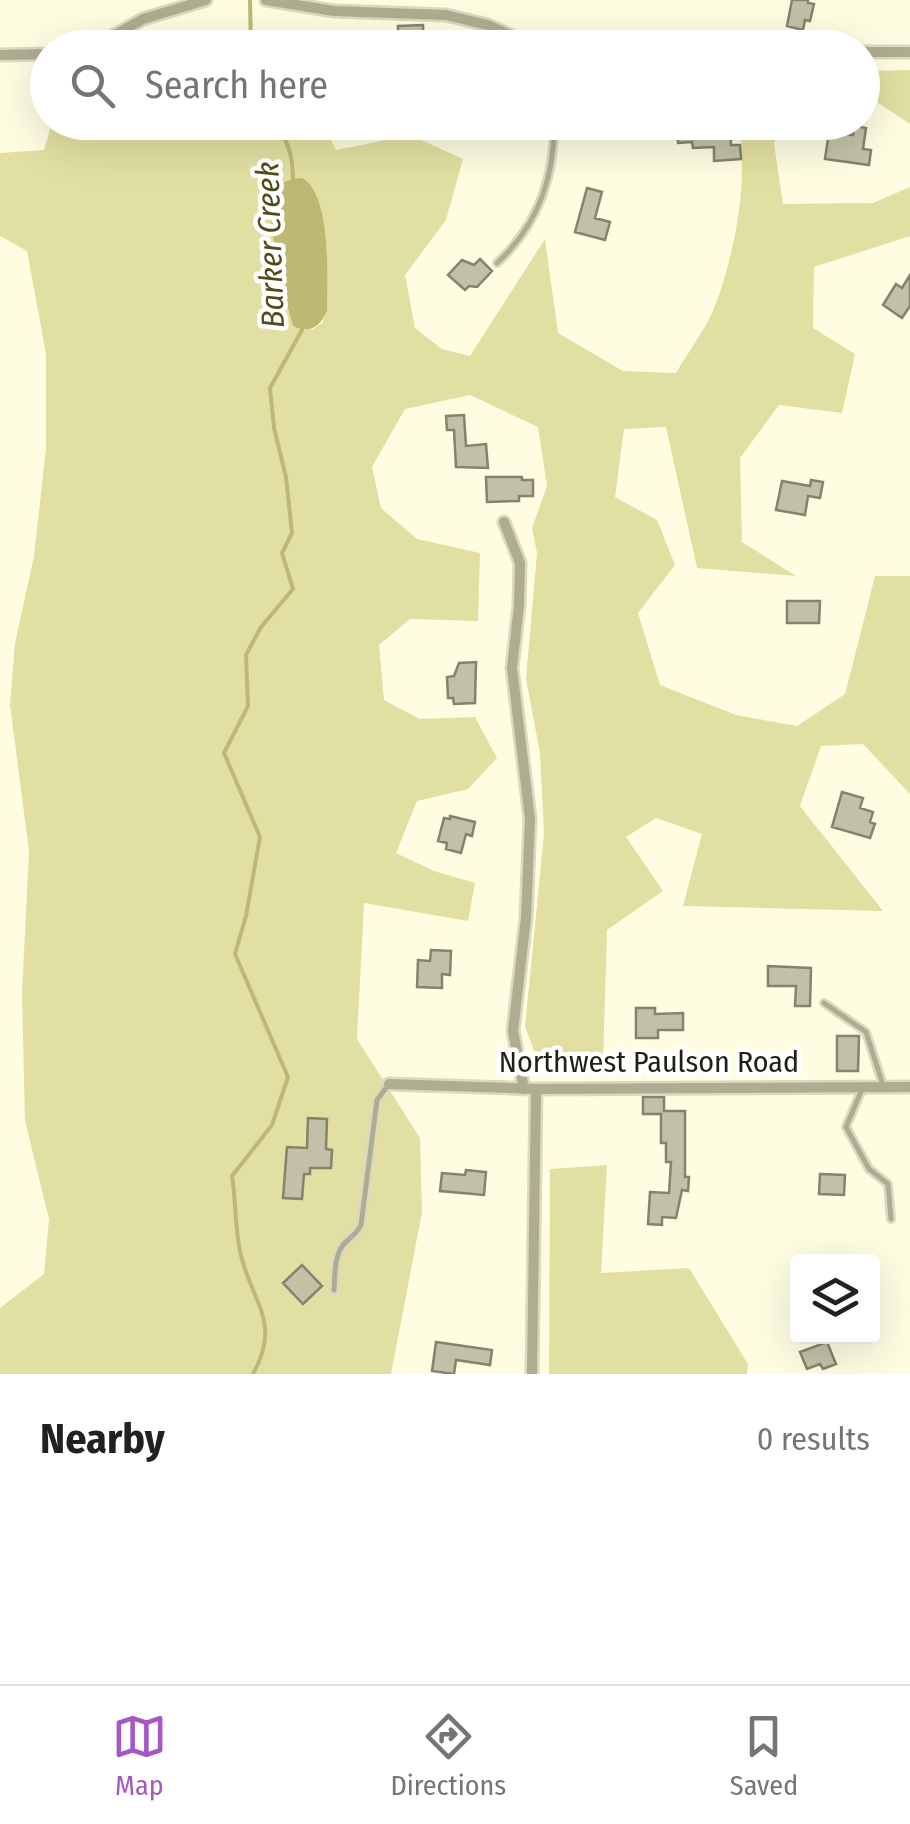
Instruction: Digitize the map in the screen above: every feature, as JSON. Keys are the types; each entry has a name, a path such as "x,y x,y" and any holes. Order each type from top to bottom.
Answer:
{"street":[{"path":"125,30 156,14 206,0"},
{"path":"266,0 334,12 446,15 499,30"},
{"path":"880,52 910,52"},
{"path":"0,54 30,54"},
{"path":"504,522 520,563 520,605 512,668 530,819 526,918 512,1030 530,1089 532,1374"},
{"name":"Northwest Paulson Road","path":"389,1084 530,1089 910,1087"}],"lane":[{"path":"497,263 517,244 545,191 554,140"},
{"path":"824,1003 866,1032 884,1088"},
{"path":"334,1290 336,1262 342,1246 355,1236 361,1224 377,1100 389,1084"},
{"path":"864,1087 846,1127 869,1169 888,1184 891,1220"}],"shaded area":[{"path":"910,70 910,124 880,104 880,71"},
{"path":"47,140 331,140 336,150 385,140 421,140 463,159 446,220 405,275 415,328 442,349 470,356 545,239 558,333 623,371 676,373 711,315 729,262 741,192 740,140 776,140 783,204 873,203 910,187 910,236 814,267 813,328 855,354 842,413 779,405 740,458 742,542 796,576 697,568 666,427 624,429 615,497 657,520 675,565 638,613 660,685 736,715 797,726 845,694 875,576 910,576 910,794 863,744 821,746 800,806 883,911 683,906 702,834 656,818 626,837 663,891 607,930 603,1065 542,1071 525,1027 544,834 540,753 526,679 537,553 532,528 547,486 538,427 470,395 405,409 372,467 381,508 417,539 480,553 478,621 410,619 379,645 384,700 420,719 475,717 497,758 468,789 417,801 396,853 434,871 475,883 468,921 364,903 357,1039 420,1138 422,1212 391,1374 0,1374 0,1308 44,1274 49,1219 25,1121 22,993 29,851 10,705 15,643 34,556 46,448 46,354 27,251 0,236 0,153 44,150","holes":["276,187 321,211 327,311 322,323 313,329 293,326 273,236"]},
{"path":"302,178 319,201 327,259 327,311 318,325 309,329 293,326 276,257 271,217 276,188"},
{"path":"607,1165 601,1273 689,1268 748,1364 747,1374 549,1374 550,1169"}],"building":[{"path":"792,0 814,4 803,30 787,26"},
{"path":"423,25 423,30 398,30 398,26"},
{"path":"678,140 731,140 731,145 740,145 741,159 714,161 714,147 693,148 692,142"},
{"path":"828,140 864,140 863,149 871,150 869,165 825,159"},
{"path":"587,188 602,192 595,218 610,222 605,240 575,232"},
{"path":"480,259 492,271 477,287 465,290 448,275 462,260 474,265"},
{"path":"910,275 910,306 902,318 883,305 896,284 902,288"},
{"path":"464,415 466,446 486,444 488,468 456,467 454,430 447,430 446,416"},
{"path":"486,477 533,480 533,496 519,496 519,501 487,502"},
{"path":"811,480 823,482 820,498 808,496 805,515 776,510 782,481 810,486"},
{"path":"787,601 820,601 819,623 787,623"},
{"path":"476,662 475,703 454,704 453,698 448,698 447,677 454,676 459,663"},
{"path":"842,792 863,798 860,808 873,812 870,822 875,824 870,838 832,827"},
{"path":"444,818 475,822 472,836 466,834 461,853 446,849 447,843 438,841"},
{"path":"431,950 451,951 450,975 442,974 442,988 417,987 418,960 430,961"},
{"path":"768,966 811,968 810,1006 795,1006 796,986 768,986"},
{"path":"636,1008 655,1008 655,1014 683,1013 683,1030 658,1030 658,1038 636,1038"},
{"path":"837,1036 859,1036 858,1071 837,1071"},
{"path":"643,1097 664,1097 664,1111 685,1111 688,1191 682,1190 676,1218 662,1217 662,1225 648,1224 650,1192 669,1193 671,1162 666,1162 666,1143 661,1143 661,1114 643,1114"},
{"path":"308,1118 327,1119 326,1149 332,1150 331,1168 310,1168 310,1174 304,1174 302,1199 283,1198 287,1147 307,1148"},
{"path":"466,1170 486,1172 484,1195 440,1191 442,1173 465,1175"},
{"path":"820,1174 845,1175 844,1195 819,1194"},
{"path":"302,1265 322,1286 303,1304 283,1283"},
{"path":"436,1342 492,1350 490,1365 456,1360 454,1374 432,1371"},
{"path":"828,1344 836,1364 807,1369 800,1352"}],"waterway":[{"name":"Barker Creek","path":"250,0 251,30"},
{"name":"Barker Creek","path":"284,140 293,181"},
{"name":"Barker Creek","path":"253,1374 261,1356 265,1326 239,1246 232,1176 272,1125 288,1077 235,954 260,837 224,753 248,706 246,655 261,627 293,589 282,553 292,533 270,388 302,330"}]}
